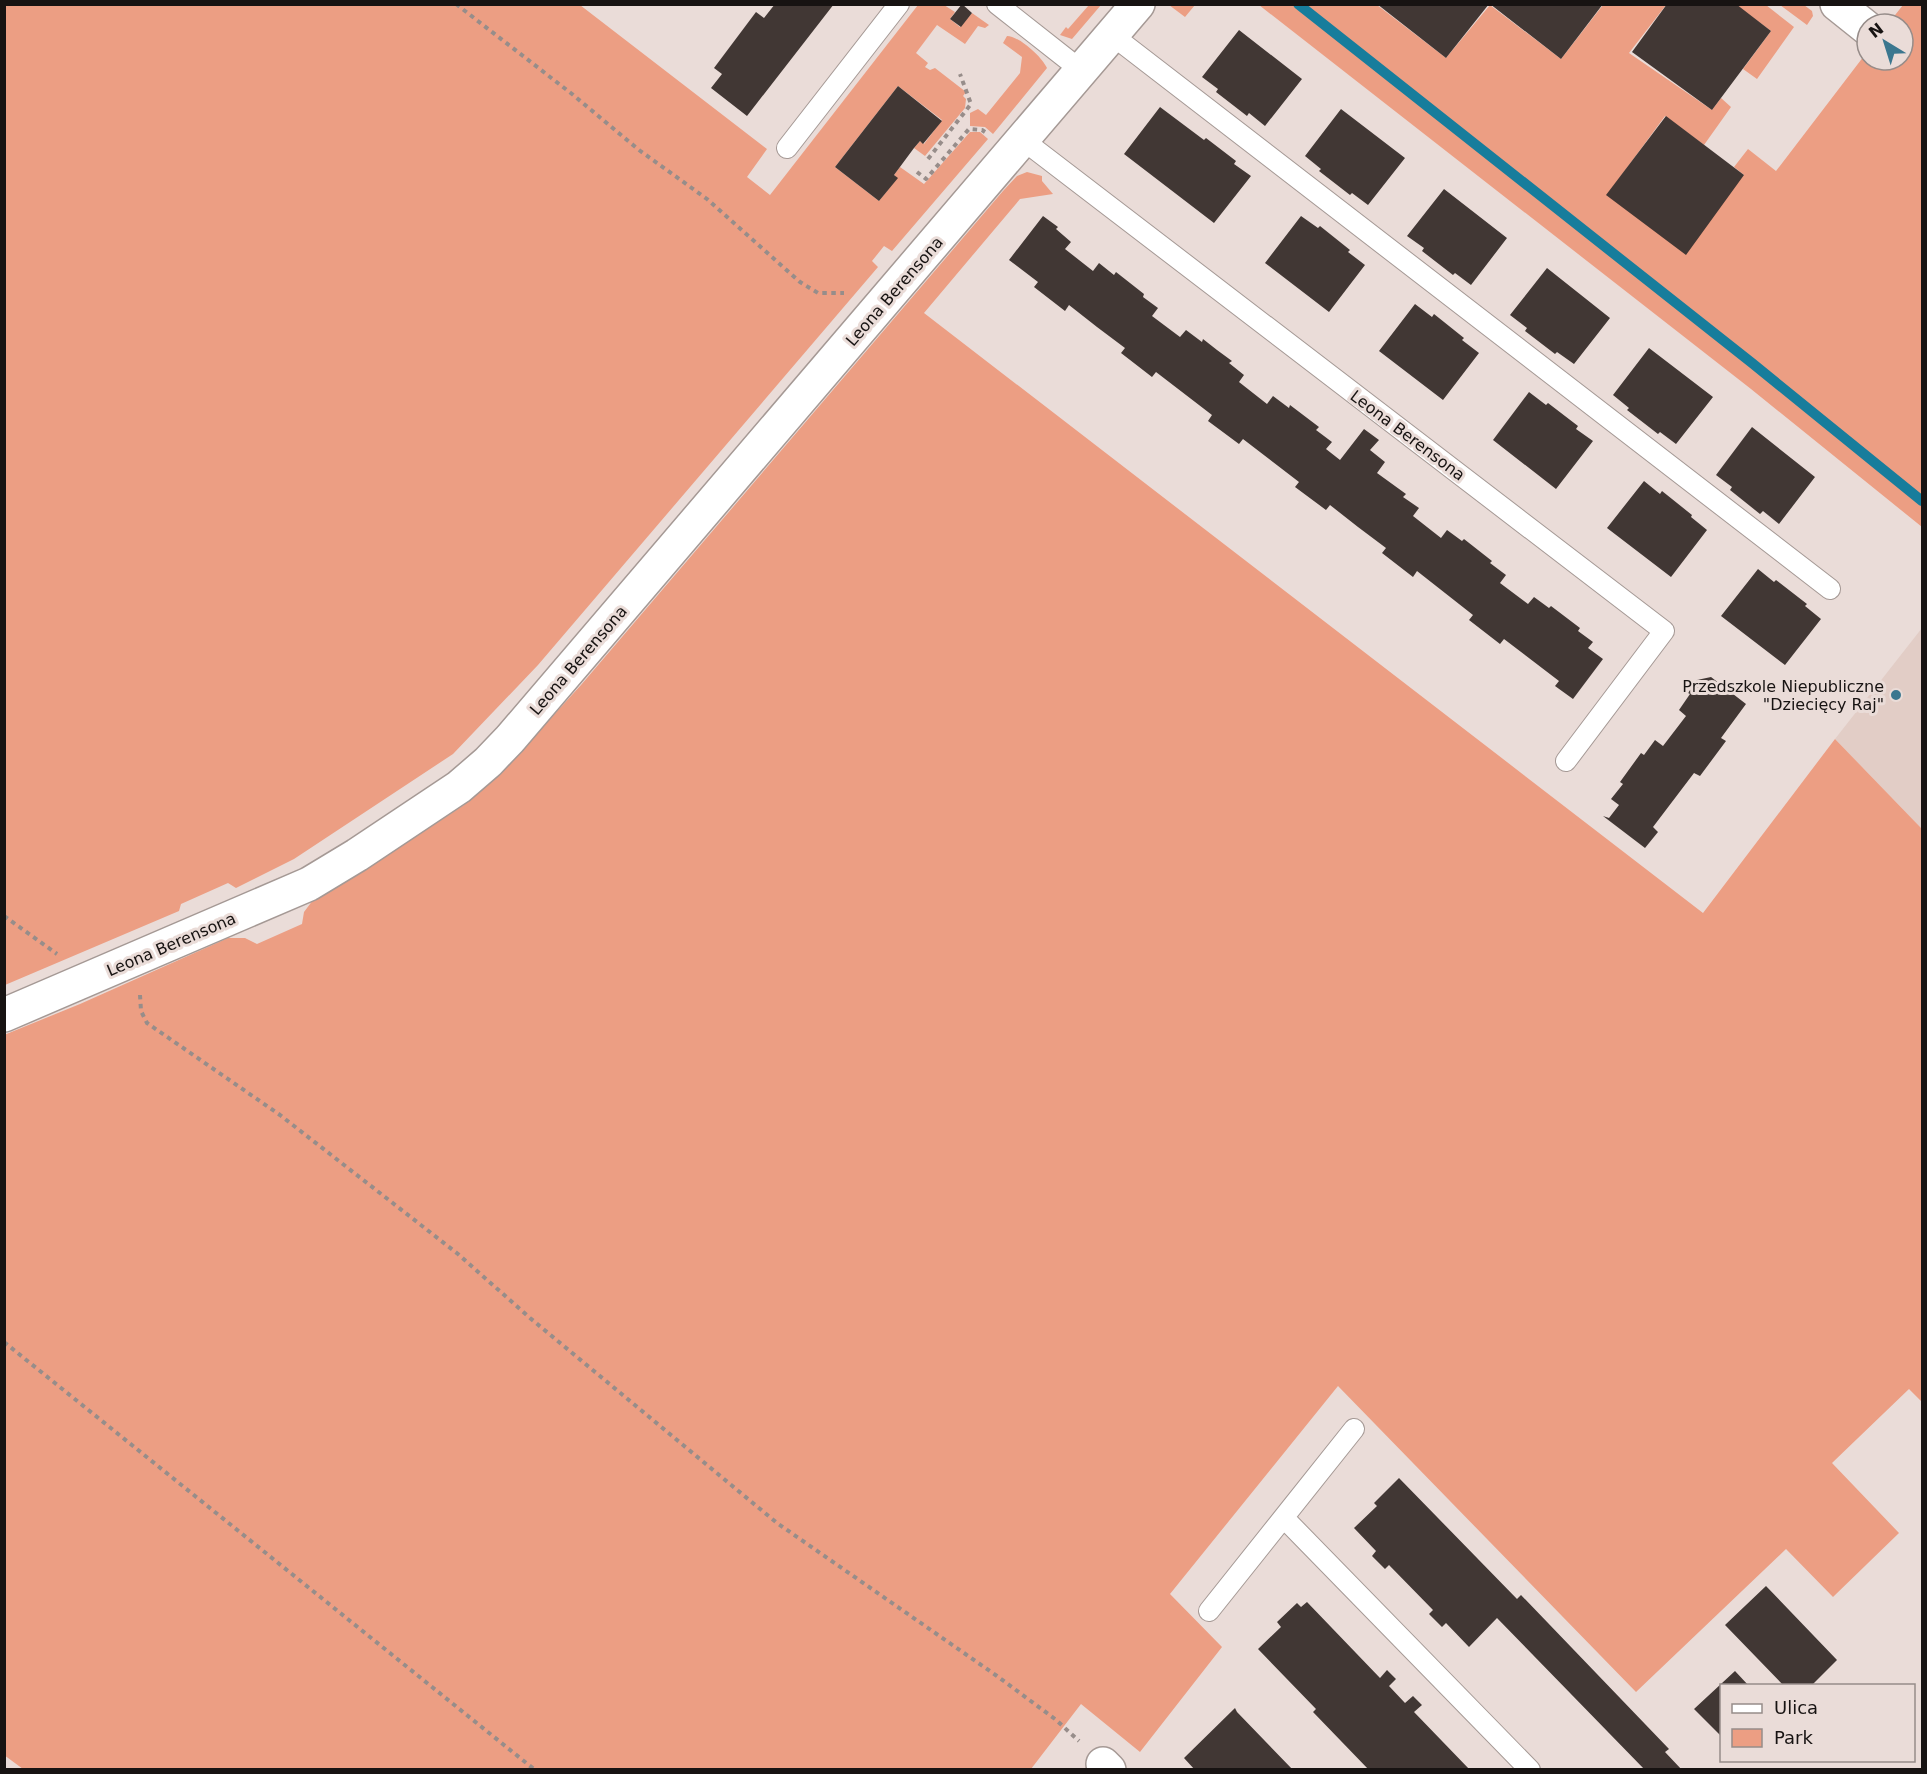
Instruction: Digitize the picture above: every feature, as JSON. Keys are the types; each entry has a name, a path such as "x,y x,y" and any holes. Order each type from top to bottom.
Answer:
{"street":[{"name":"Leona Berensona","path":"4,1015 309,884 439,801 488,762 1138,4"},
{"path":"1837,4 1855,18"}],"lane":[{"path":"787,147 899,4"},
{"path":"997,4 1082,71"},
{"path":"1112,35 1145,63 1830,589"},
{"name":"Leona Berensona","path":"1023,140 1664,631 1566,761"},
{"path":"1209,1611 1354,1429"},
{"path":"1284,1518 1530,1770"}],"path":[{"path":"456,4 572,94 639,150 707,199 800,282 818,293 847,293"},
{"path":"928,159 971,104 960,74"},
{"path":"917,172 926,179 969,129 982,130"},
{"path":"4,915 61,958"},
{"path":"138,958 141,1011 147,1023 280,1115 458,1254 530,1318 777,1523 997,1676 1054,1719 1104,1768"},
{"path":"4,1342 535,1770"}],"shaded area":[{"name":"Przedszkole Niepubliczne \"Dziecięcy Raj\"","path":"1922,628 1922,829 1835,739"}],"green space":[{"path":"5,5 580,5 767,149 747,177 770,195 918,5 944,5 955,12 950,19 960,27 972,13 989,25 985,28 978,26 965,44 937,25 916,53 928,63 925,67 930,70 935,68 966,92 963,96 966,99 965,108 925,156 914,148 920,141 924,144 942,120 898,86 835,167 879,201 897,178 894,175 900,167 924,184 970,132 980,132 988,139 892,251 884,246 872,261 878,267 538,665 453,754 294,859 236,888 228,883 181,904 179,911 5,985"},
{"path":"1089,5 1101,5 1072,39 1060,35 1066,27 1068,29"},
{"path":"1169,5 1195,5 1185,17"},
{"path":"1259,5 1377,5 1446,58 1490,5 1561,59 1603,5 1666,5 1629,53 1712,110 1721,98 1731,107 1704,145 1665,116 1607,195 1744,175 1734,167 1748,149 1776,171 1855,68 1855,72 1915,72 1915,12 1897,12 1903,5 1922,5 1922,527 1751,389"},
{"path":"1736,5 1766,5 1794,27 1757,79 1743,69 1771,31"},
{"path":"1780,5 1804,5 1812,11 1813,16 1807,25"},
{"path":"1007,36 1018,39 1030,48 1047,68 993,134 985,127 970,126 970,113 978,109 986,115 1020,73 1022,57 1003,43"},
{"path":"1027,172 1042,176 1042,181 1053,194 1020,199 924,313 1703,913 1835,739 1922,829 1922,1402 1909,1389 1832,1463 1899,1533 1833,1597 1786,1549 1636,1692 1338,1386 1170,1594 1222,1647 1140,1752 1081,1704 1031,1769 23,1769 4,1755 4,1035 228,938 245,938 257,944 302,924 304,912 313,900 366,869 464,805 509,764 581,685 1003,191 1017,176"}],"building":[{"path":"775,4 834,4 747,116 711,88 722,74 714,68 756,12 764,18"},
{"path":"962,4 972,13 961,27 950,19"},
{"path":"1377,4 1489,4 1446,58"},
{"path":"1490,4 1603,4 1561,59"},
{"path":"1667,4 1736,4 1771,31 1712,110 1632,52"},
{"path":"1239,30 1302,79 1265,126 1249,113 1247,116 1216,92 1218,89 1202,77"},
{"path":"898,86 942,121 923,144 920,141 914,148 894,175 898,178 879,201 835,167"},
{"path":"1160,107 1204,140 1206,138 1251,176 1214,223 1124,154"},
{"path":"1341,109 1405,158 1368,205 1352,193 1350,195 1319,171 1321,169 1305,156"},
{"path":"1666,116 1744,175 1686,255 1606,195"},
{"path":"1444,189 1507,238 1471,285 1455,273 1453,275 1422,251 1424,248 1407,236"},
{"path":"1043,216 1058,227 1056,229 1071,242 1065,249 1093,271 1099,263 1114,275 1116,272 1158,308 1152,316 1180,337 1186,330 1202,342 1203,339 1232,361 1229,363 1244,375 1239,382 1267,404 1273,396 1289,408 1290,405 1319,427 1316,430 1332,442 1326,449 1340,460 1364,429 1379,440 1370,450 1385,462 1377,473 1406,494 1403,497 1419,508 1413,516 1441,538 1447,530 1462,541 1464,539 1506,575 1500,583 1528,604 1534,597 1549,608 1551,606 1580,628 1578,631 1593,642 1588,648 1603,659 1573,699 1555,686 1559,681 1504,639 1500,644 1469,620 1473,615 1417,571 1413,577 1382,553 1386,548 1330,505 1326,510 1295,487 1299,482 1243,439 1239,444 1208,421 1212,415 1156,372 1152,377 1121,353 1125,348 1069,305 1065,311 1034,287 1038,282 1009,260"},
{"path":"1301,216 1318,228 1320,226 1365,265 1329,312 1265,263"},
{"path":"1547,268 1610,318 1574,364 1557,352 1555,354 1525,331 1527,328 1510,315"},
{"path":"1415,304 1432,317 1434,314 1479,353 1443,400 1379,351"},
{"path":"1649,348 1713,397 1676,444 1660,432 1658,434 1627,410 1629,408 1613,395"},
{"path":"1529,392 1546,405 1548,403 1593,441 1556,489 1493,440"},
{"path":"1752,427 1815,477 1779,524 1763,511 1760,514 1730,490 1732,487 1716,475"},
{"path":"1644,481 1660,494 1662,491 1707,530 1671,577 1607,528"},
{"path":"1758,569 1807,604 1805,606 1821,619 1785,665 1721,616"},
{"path":"1711,677 1746,704 1721,738 1726,741 1700,776 1694,773 1653,827 1658,832 1645,848 1603,816 1609,818 1619,805 1611,799 1623,784 1620,782 1641,753 1644,755 1655,740 1663,746 1686,716 1679,710 1697,680"},
{"path":"1399,1478 1517,1599 1521,1595 1669,1749 1665,1752 1682,1770 1645,1770 1497,1618 1469,1647 1446,1623 1442,1627 1429,1614 1433,1610 1389,1565 1385,1569 1372,1556 1376,1551 1354,1528 1377,1506 1374,1503"},
{"path":"1766,1586 1837,1660 1813,1684 1782,1684 1725,1625"},
{"path":"1307,1602 1380,1678 1387,1670 1396,1679 1389,1686 1405,1703 1413,1696 1422,1705 1414,1712 1470,1770 1369,1770 1313,1712 1316,1709 1258,1649 1281,1627 1277,1622 1297,1603 1301,1607"},
{"path":"1735,1671 1747,1684 1721,1684"},
{"path":"1720,1685 1720,1735 1694,1709"},
{"path":"1235,1708 1293,1770 1195,1770 1184,1758"}],"waterway":[{"path":"1298,4 1752,363 1922,501"}],"place":[{"name":"Przedszkole Niepubliczne \"Dziecięcy Raj\"","path":"1896,695"}]}
